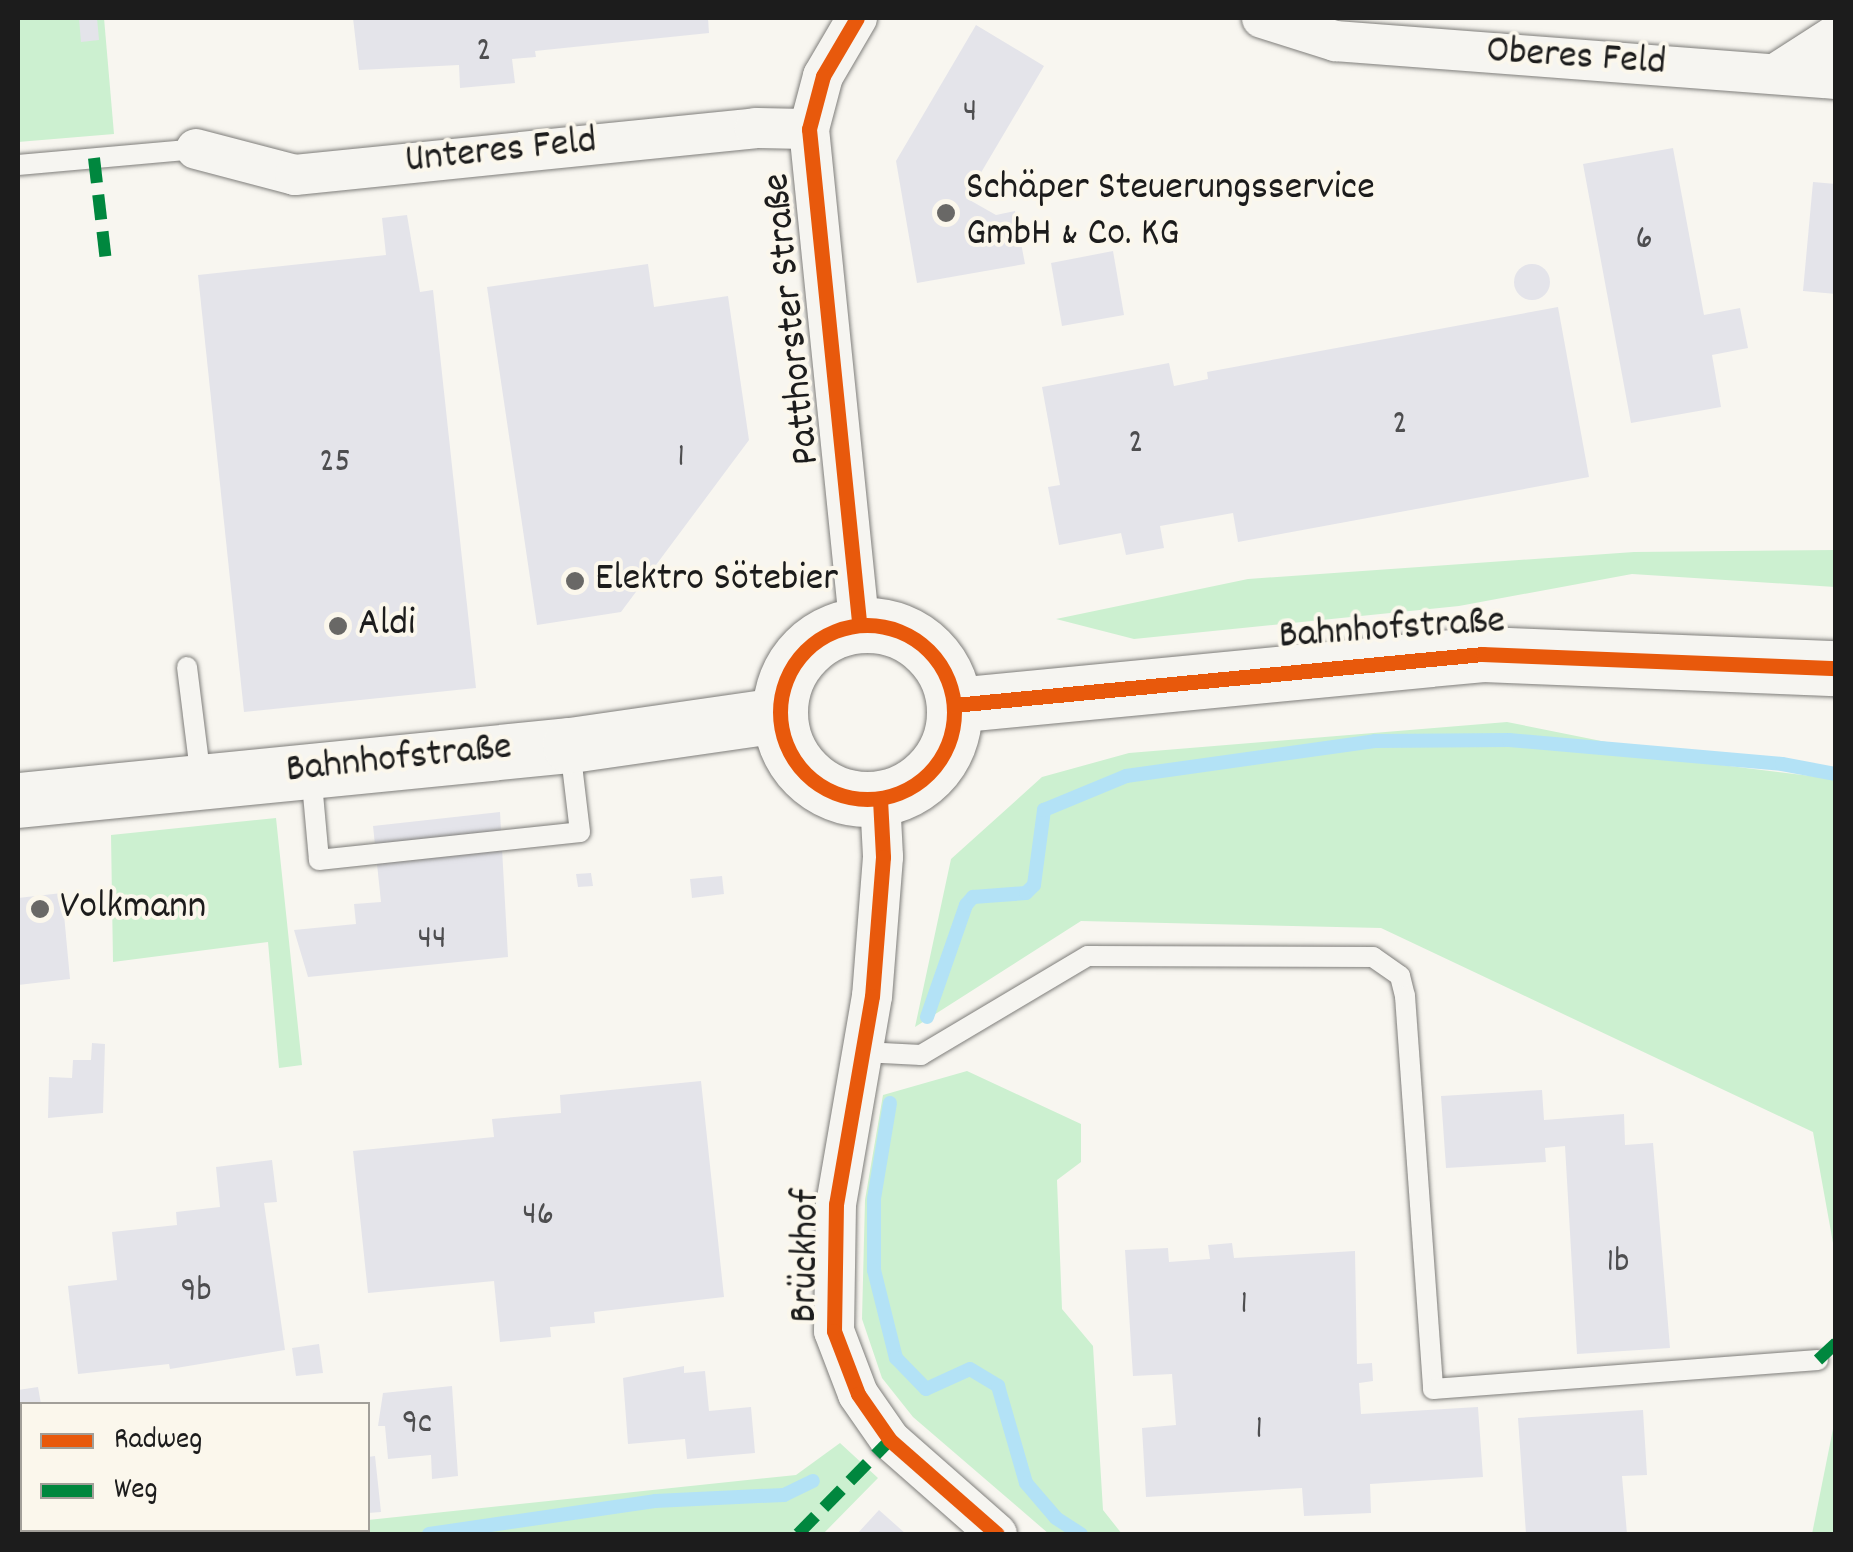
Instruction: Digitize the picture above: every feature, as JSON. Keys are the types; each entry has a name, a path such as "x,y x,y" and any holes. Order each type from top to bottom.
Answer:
{"street":[{"name":"Patthorster Straße","path":"857,18 823,76 809,129 859,624"},
{"name":"Oberes Feld","path":"1262,18 1335,41 1836,78"},
{"path":"1775,74 1836,35"},
{"name":"Unteres Feld","path":"196,149 295,175 755,128 809,129"},
{"path":"859,624 887,626 933,655 954,705 952,731 926,776 880,799 850,798 800,769 785,744 779,715 782,688 802,654 833,630 859,624"},
{"name":"Bahnhofstraße","path":"954,705 1483,654 1836,668"},
{"name":"Bahnhofstraße","path":"18,800 570,745 779,715"},
{"name":"Brückhof","path":"880,799 884,857 864,1052 836,1204 834,1331 858,1394 890,1440 998,1534"}],"lane":[{"path":"18,165 196,149"},
{"path":"188,667 202,781"},
{"path":"311,770 319,860 580,832 570,745"},
{"path":"864,1052 921,1055 1088,956 1373,957 1400,976 1406,996 1433,1389 1818,1360"}],"green space":[{"path":"18,18 104,18 114,134 18,142"},
{"path":"1835,550 1835,587 1632,574 1459,606 1134,639 1056,619 1248,579 1634,552"},
{"path":"1507,722 1721,765 1835,779 1835,1254 1813,1132 1381,928 1081,921 915,1027 951,859 1042,777 1129,753"},
{"path":"276,818 302,1065 279,1068 268,942 113,962 111,835"},
{"path":"967,1071 1081,1124 1081,1162 1057,1180 1062,1309 1093,1346 1103,1510 1122,1534 1049,1534 913,1417 882,1378 862,1319 865,1200 883,1095"},
{"path":"1835,1419 1835,1534 1812,1534"},
{"path":"840,1443 878,1478 823,1534 61,1534 370,1532 370,1520 796,1475"}],"building":[{"path":"79,18 97,18 99,40 81,42"},
{"path":"353,18 708,18 709,33 535,51 536,57 512,59 515,83 460,88 459,65 359,70"},
{"path":"976,25 1044,66 966,198 996,215 1015,211 1025,264 917,283 896,161"},
{"path":"1673,148 1704,315 1740,308 1748,348 1712,355 1721,407 1631,423 1583,164"},
{"path":"1813,182 1836,184 1836,294 1803,291"},
{"path":"407,215 420,292 433,290 476,688 244,712 198,275 386,255 382,218"},
{"path":"1113,251 1124,315 1062,326 1051,263"},
{"path":"648,264 654,307 728,296 749,440 621,612 537,625 487,287"},
{"path":"1532,264 1545,269 1550,282 1545,295 1532,300 1519,295 1514,282 1519,269"},
{"path":"1558,307 1589,477 1238,542 1233,513 1160,526 1164,548 1126,555 1121,533 1059,545 1048,487 1060,485 1042,387 1169,363 1174,386 1208,379 1207,372"},
{"path":"500,812 508,957 308,977 294,930 356,924 354,904 381,902 373,826"},
{"path":"591,873 593,886 578,887 576,874"},
{"path":"722,876 724,894 692,898 690,879"},
{"path":"62,893 70,979 18,985 18,898"},
{"path":"92,1043 105,1044 103,1113 48,1118 49,1077 72,1078 73,1060 91,1060"},
{"path":"701,1081 724,1297 594,1312 595,1323 550,1327 551,1337 500,1342 494,1281 368,1293 353,1151 494,1137 492,1119 561,1113 560,1095"},
{"path":"1542,1090 1544,1120 1624,1114 1625,1145 1653,1143 1670,1348 1577,1354 1565,1146 1545,1148 1546,1162 1446,1168 1441,1096"},
{"path":"272,1160 277,1202 264,1203 285,1350 170,1369 169,1364 78,1374 68,1286 117,1280 112,1232 177,1225 176,1212 220,1207 216,1167"},
{"path":"1232,1243 1234,1258 1355,1251 1357,1364 1372,1363 1373,1381 1359,1383 1361,1414 1478,1407 1483,1477 1370,1484 1371,1513 1304,1516 1302,1488 1146,1497 1142,1428 1176,1425 1172,1374 1133,1376 1125,1250 1168,1248 1169,1262 1210,1259 1208,1245"},
{"path":"319,1344 323,1373 296,1376 292,1348"},
{"path":"684,1366 684,1373 705,1371 709,1411 751,1407 755,1453 687,1459 685,1439 628,1444 623,1378"},
{"path":"452,1386 458,1476 432,1479 431,1455 388,1459 385,1426 378,1426 383,1393"},
{"path":"38,1387 41,1402 20,1402 18,1453 18,1390"},
{"path":"1643,1410 1647,1475 1622,1476 1627,1534 1526,1534 1518,1418"},
{"path":"375,1456 381,1512 370,1513 370,1457"},
{"path":"879,1510 906,1534 857,1534"}],"waterway":[{"path":"927,1017 966,905 973,897 1026,893 1034,885 1044,810 1126,776 1375,741 1509,740 1782,764 1836,774"},
{"path":"890,1103 874,1199 874,1270 896,1358 926,1389 970,1369 998,1386 1026,1483 1056,1518 1081,1534"},
{"path":"429,1534 655,1501 784,1495 813,1481"}],"marked path":[{"path":"94,158 106,262"},
{"path":"1818,1360 1836,1343"},
{"path":"798,1534 890,1440"}],"cycle path":[{"path":"857,18 823,76 809,129 859,624"},
{"path":"867,625 900,632 929,650 947,679 954,712 947,745 929,774 900,792 867,799 834,792 805,774 787,745 780,712 787,679 805,650 834,632 867,625"},
{"path":"954,705 1483,654 1836,668"},
{"path":"880,799 883,857 872,996 836,1204 834,1331 858,1394 890,1440 997,1534"}],"place":[{"name":"Schäper Steuerungsservice GmbH & Co. KG","path":"946,213"},
{"name":"Elektro Sötebier","path":"575,581"},
{"name":"Aldi","path":"338,626"},
{"name":"Volkmann","path":"40,909"}]}
